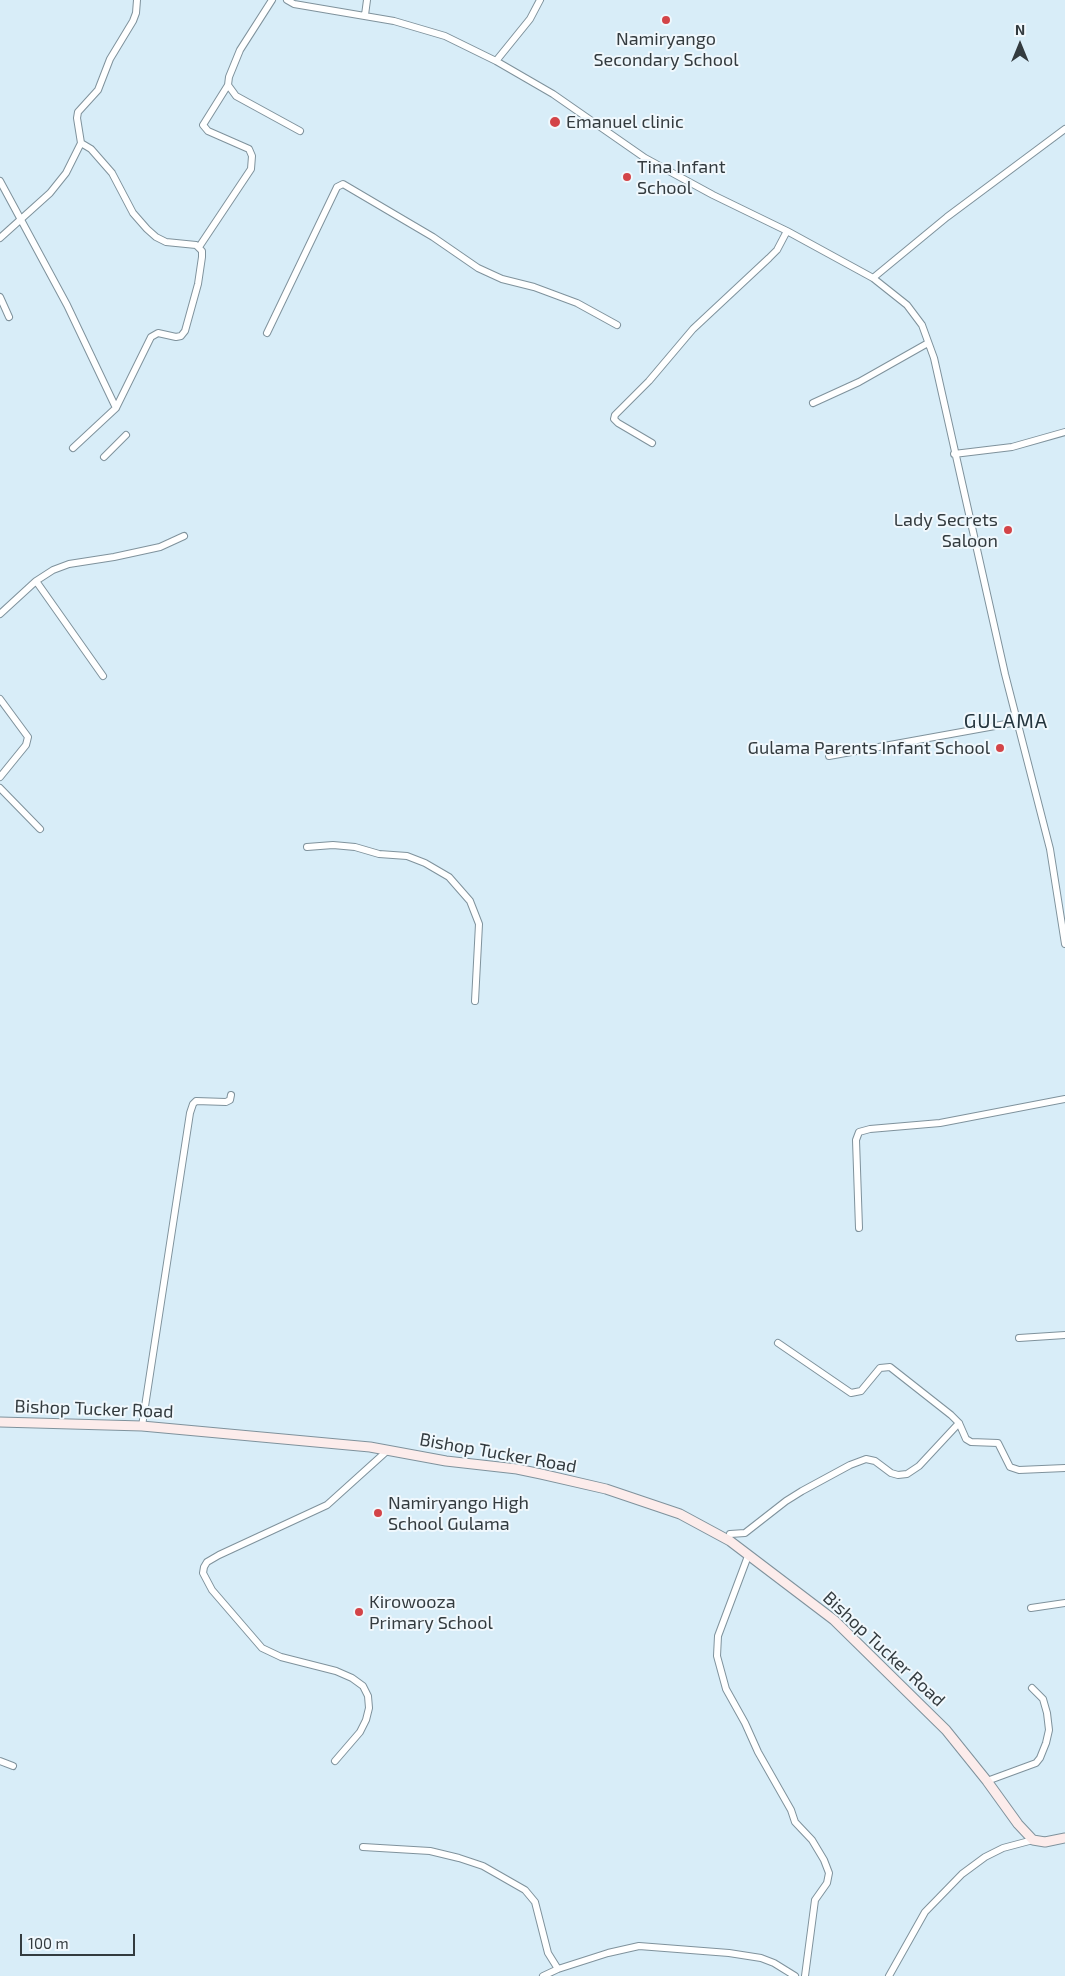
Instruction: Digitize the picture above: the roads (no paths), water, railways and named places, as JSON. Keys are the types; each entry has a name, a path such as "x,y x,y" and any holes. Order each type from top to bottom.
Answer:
{"main road":[{"name":"Bishop Tucker Road","path":"0,1422 142,1426 294,1439 388,1450 446,1461 517,1469 606,1489 680,1514 730,1541 834,1620 946,1730 987,1781 1018,1824 1033,1840"},
{"path":"1033,1840 1045,1842 1065,1838"}],"street":[{"path":"0,238 61,182 81,143 77,118 78,112 98,90 110,59 136,13 137,0"},
{"path":"199,247 251,169 252,156 249,149 208,131 203,125 228,85 229,76 240,50 272,0"},
{"path":"287,0 294,4 394,21 445,36 496,61 553,94 645,158 713,195 787,231 873,278 906,305 922,325 934,358 954,454 1017,722 1050,849 1065,944"},
{"path":"364,15 367,0"},
{"path":"496,61 530,19 540,0"},
{"path":"228,85 236,96 300,131"},
{"path":"873,278 947,217 1065,129"},
{"path":"81,143 91,149 112,173 133,213 147,230 166,242 199,247"},
{"path":"0,181 67,305 116,408"},
{"path":"267,333 337,187 343,184 433,237 478,268 502,279 534,287 577,303 617,325"},
{"path":"652,443 618,423 614,419 614,415 649,381 693,329 770,258 777,250 787,231"},
{"path":"73,448 116,408 151,337 158,333 176,337 182,336 198,284 202,257 199,247"},
{"path":"0,297 9,317"},
{"path":"812,403 859,382 928,343"},
{"path":"954,454 1012,447 1065,432"},
{"path":"104,457 126,435"},
{"path":"0,614 36,581 53,570 69,564 160,547 184,536"},
{"path":"36,581 103,676"},
{"path":"0,699 28,737 26,745 0,777"},
{"path":"829,756 1017,722"},
{"path":"0,788 40,829"},
{"path":"307,847 333,845 355,847 379,854 407,856 425,862 449,877 470,901 479,924 475,1002"},
{"path":"142,1426 190,1113 196,1101 226,1102 230,1100 231,1095"},
{"path":"859,1228 856,1140 859,1132 870,1129 940,1123 1065,1099"},
{"path":"1019,1338 1065,1335"},
{"path":"778,1342 851,1393 861,1391 880,1368 890,1367 951,1415 959,1423 966,1439 971,1442 998,1442 1010,1467 1014,1469 1065,1468"},
{"path":"730,1534 745,1533 786,1501 832,1474 860,1462 872,1459 891,1473 898,1475 907,1474 919,1466 959,1423"},
{"path":"336,1761 360,1732 366,1720 368,1696 363,1686 336,1671 281,1657 262,1648 212,1590 203,1573 204,1567 207,1562 219,1555 327,1505 388,1450"},
{"path":"748,1556 718,1636 717,1656 726,1689 746,1723 758,1752 791,1810 795,1822 812,1840 829,1873 827,1883 815,1900 805,1976"},
{"path":"1030,1608 1065,1603"},
{"path":"987,1781 1036,1763 1040,1758 1048,1736 1047,1713 1043,1700 1032,1688"},
{"path":"0,1761 12,1766"},
{"path":"889,1976 925,1912 962,1874 984,1857 1003,1848 1033,1840"},
{"path":"363,1847 430,1851 459,1858 483,1866 525,1890 535,1902 548,1953 558,1969"},
{"path":"543,1976 558,1969 623,1948 639,1946 729,1953 761,1958 774,1962 795,1976"}],"place":[{"name":"Namiryango Secondary School","path":"666,20"},
{"name":"Emanuel clinic","path":"555,122"},
{"name":"Tina Infant School","path":"627,177"},
{"name":"Lady Secrets Saloon","path":"1008,530"},
{"name":"Gulama Parents Infant School","path":"1000,748"},
{"name":"Namiryango High School Gulama","path":"378,1513"},
{"name":"Kirowooza Primary School","path":"359,1612"}],"district":[{"name":"GULAMA","path":"1006,721"}]}
